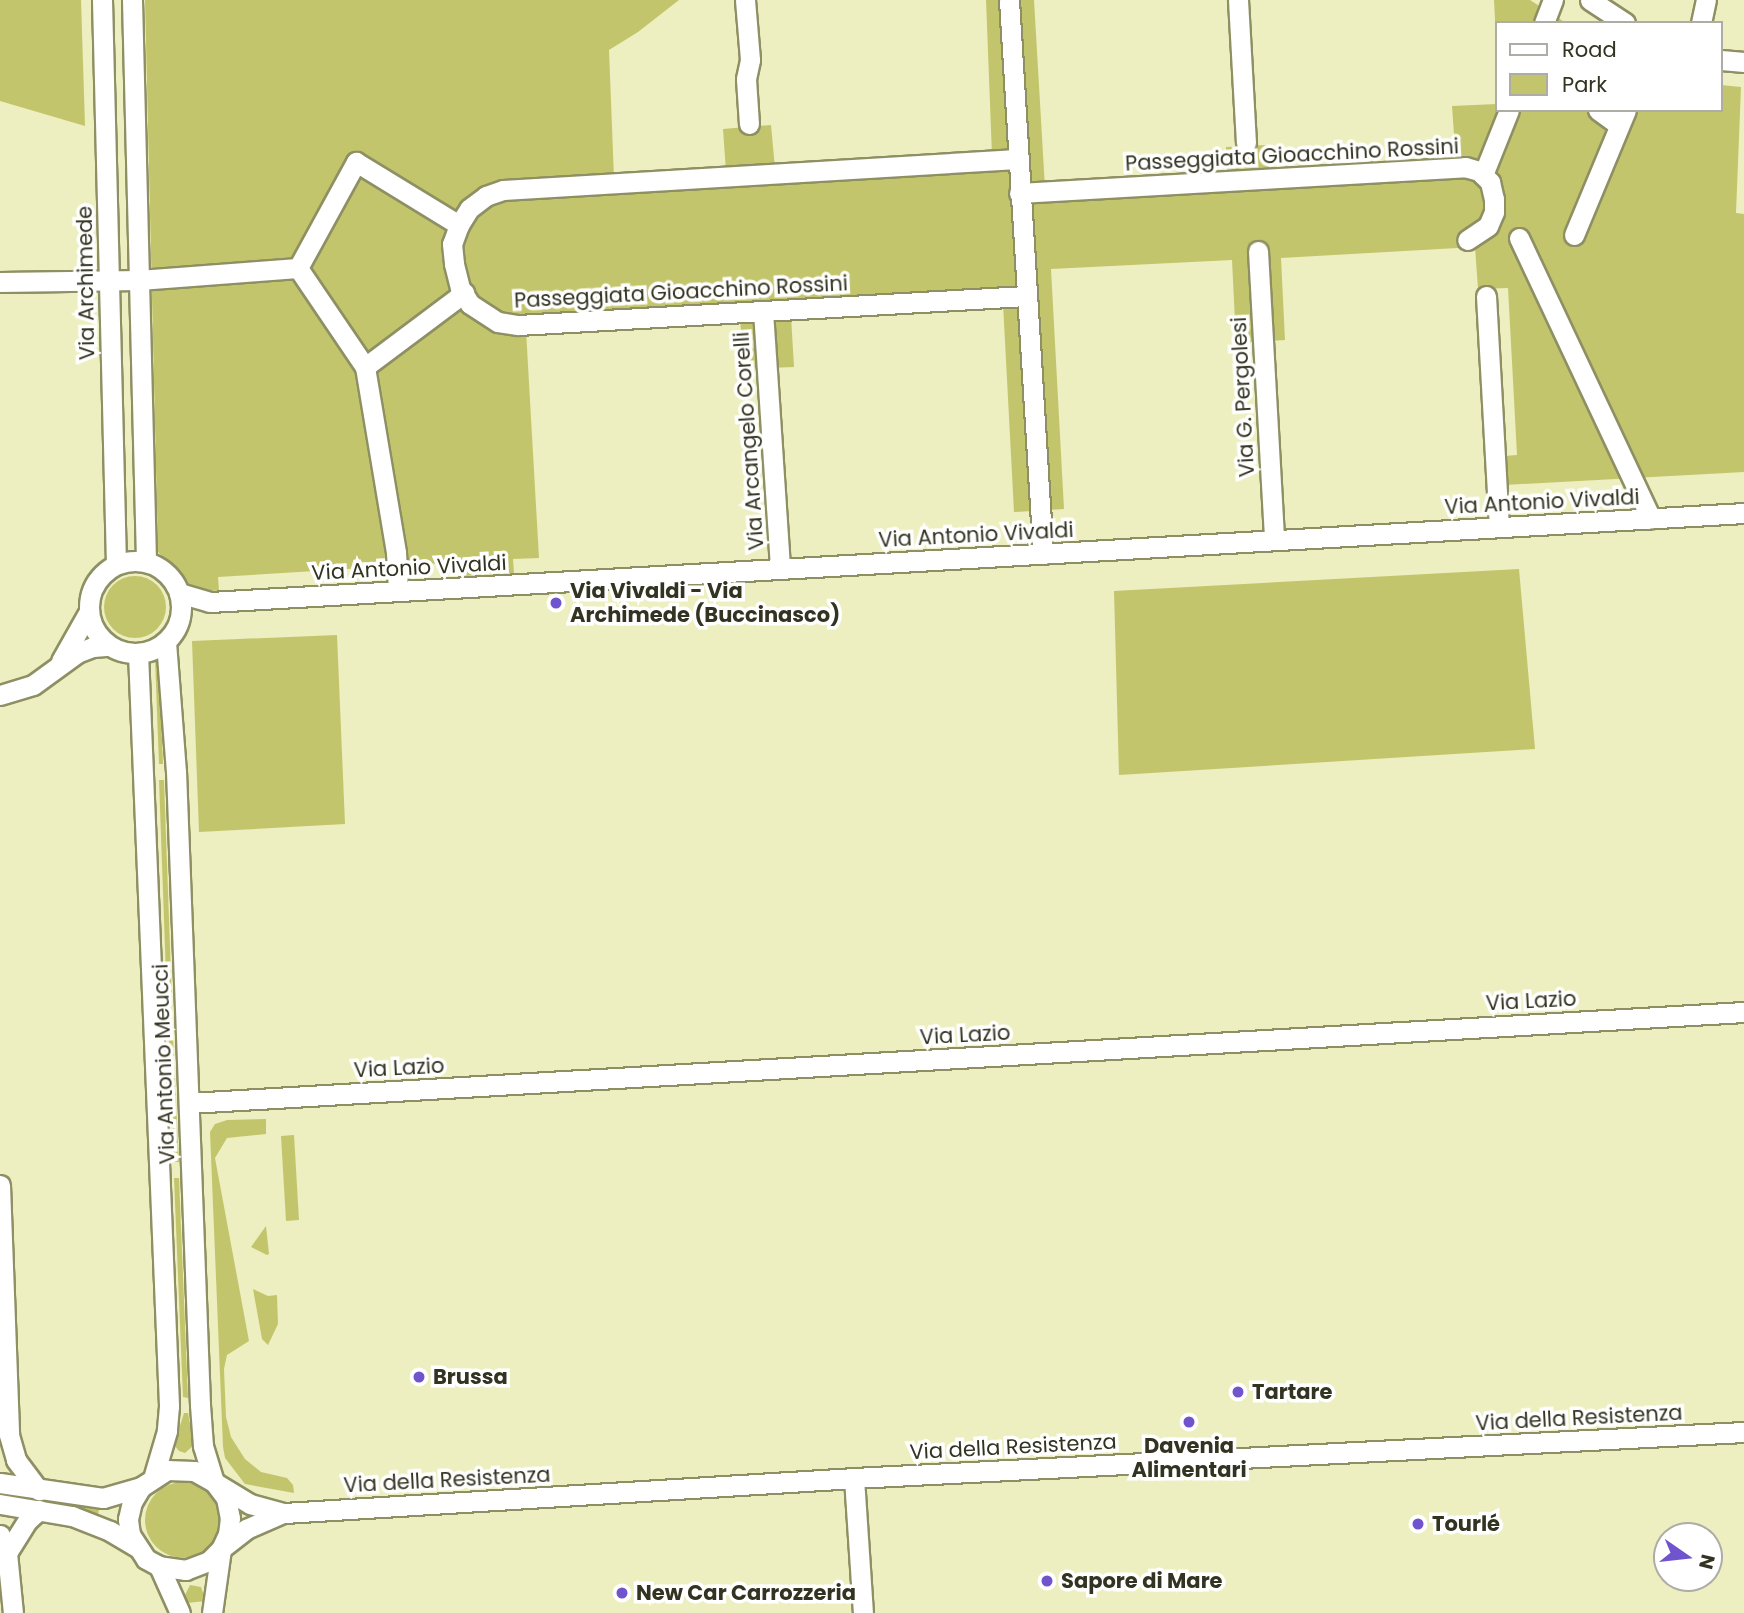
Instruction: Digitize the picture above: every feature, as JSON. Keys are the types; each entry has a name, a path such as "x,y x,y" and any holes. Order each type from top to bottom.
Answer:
{"street":[{"name":"Via Archimede","path":"102,0 116,564"},
{"path":"132,0 146,562"},
{"path":"745,0 750,60 746,79 749,124"},
{"path":"1009,0 1043,554"},
{"path":"1238,0 1246,143"},
{"path":"1545,21 1553,0"},
{"path":"1590,0 1622,21"},
{"path":"1701,21 1706,0"},
{"path":"1723,60 1744,62"},
{"path":"1483,175 1508,112"},
{"path":"1574,235 1622,118 1604,112"},
{"path":"298,268 356,162 458,225 469,209 486,196 523,188 1017,159"},
{"name":"Passeggiata Gioacchino Rossini","path":"1019,193 1465,167 1483,175 1490,182 1494,212 1488,226 1467,240"},
{"name":"Passeggiata Gioacchino Rossini","path":"458,225 452,244 453,264 464,293 484,315 498,322 518,325 1026,296"},
{"path":"1519,238 1651,518"},
{"name":"Via G. Pergolesi","path":"1258,251 1274,540"},
{"path":"0,282 139,280 298,268"},
{"path":"298,268 365,367 396,552 398,591"},
{"path":"365,367 464,293"},
{"path":"1486,296 1499,527"},
{"name":"Via Arcangelo Corelli","path":"763,311 780,568"},
{"name":"Via Antonio Vivaldi","path":"180,603 1744,513"},
{"path":"61,662 88,613 94,584 116,564 146,562 166,574 180,603 173,634 166,642 138,653 120,652 109,646 92,627 88,613"},
{"name":"Via Antonio Meucci","path":"166,642 176,771 200,1405 204,1446 214,1482"},
{"path":"0,695 33,685 61,662 93,647 109,646"},
{"name":"Via Antonio Meucci","path":"138,653 169,1406 167,1431 147,1481"},
{"name":"Via Lazio","path":"189,1103 1744,1012"},
{"path":"0,1185 9,1435 16,1460 38,1490"},
{"name":"Via della Resistenza","path":"214,1482 250,1504 284,1513 855,1478 1744,1432"},
{"path":"0,1455 9,1435"},
{"path":"0,1483 103,1498 180,1469 194,1471 214,1482 226,1498 230,1518 228,1534 221,1549 212,1613"},
{"path":"855,1478 863,1613"},
{"path":"137,1548 128,1519 132,1502 147,1481"},
{"path":"0,1504 72,1516 100,1526 137,1548 159,1566 173,1570 198,1567 221,1549"},
{"path":"13,1613 4,1544 38,1510"},
{"name":"Via della Resistenza","path":"221,1549 246,1529 284,1513"},
{"path":"159,1566 180,1613"}],"green space":[{"path":"0,0 81,0 85,126 0,101"},
{"path":"145,0 679,0 638,32 609,50 614,178 726,172 723,129 771,125 775,168 992,156 986,0 1034,0 1045,188 1227,177 1226,147 1266,145 1269,173 1456,162 1452,106 1496,104 1496,112 1723,112 1723,85 1741,87 1736,213 1744,214 1744,472 1505,485 1504,456 1517,455 1508,288 1478,289 1475,247 1281,258 1285,340 1236,343 1232,260 1051,269 1064,509 1014,512 1003,304 791,316 794,367 744,369 740,318 526,330 539,558 513,559 514,573 463,576 461,562 218,577 219,591 189,585 158,552"},
{"path":"1494,0 1530,0 1563,21 1496,21 1496,39"},
{"path":"1519,569 1535,749 1119,775 1114,591"},
{"path":"135,576 157,585 166,607 157,629 135,638 113,629 104,607 113,585"},
{"path":"337,635 345,824 199,832 192,641"},
{"path":"155,659 159,659 163,764 159,764"},
{"path":"159,780 164,780 172,1003 167,1004"},
{"path":"168,1018 172,1018 179,1162 174,1162"},
{"path":"266,1119 266,1134 227,1138 215,1158 249,1341 227,1355 224,1369 226,1417 231,1437 245,1459 261,1472 287,1478 293,1485 294,1493 245,1484 225,1458 223,1447 210,1132 215,1124 227,1120"},
{"path":"294,1135 299,1220 286,1221 281,1136"},
{"path":"174,1178 179,1178 188,1398 183,1397"},
{"path":"266,1226 269,1254 267,1255 251,1247"},
{"path":"253,1289 268,1296 277,1295 278,1324 268,1345 262,1339"},
{"path":"184,1413 188,1413 194,1445 185,1453 174,1445"},
{"path":"176,1482 190,1482 204,1488 215,1499 221,1520 218,1535 210,1547 190,1558 176,1558 162,1552 151,1541 145,1527 145,1513 151,1499 162,1488"},
{"path":"0,1494 99,1507 98,1518 0,1497"},
{"path":"190,1585 201,1587 206,1601 187,1603 185,1595"}],"place":[{"name":"Via Vivaldi - Via Archimede (Buccinasco)","path":"556,603"},
{"name":"Brussa","path":"419,1377"},
{"name":"Tartare","path":"1238,1392"},
{"name":"Davenia Alimentari","path":"1189,1422"},
{"name":"Tourlé","path":"1418,1524"},
{"name":"Sapore di Mare","path":"1047,1581"},
{"name":"New Car Carrozzeria","path":"622,1593"}]}
